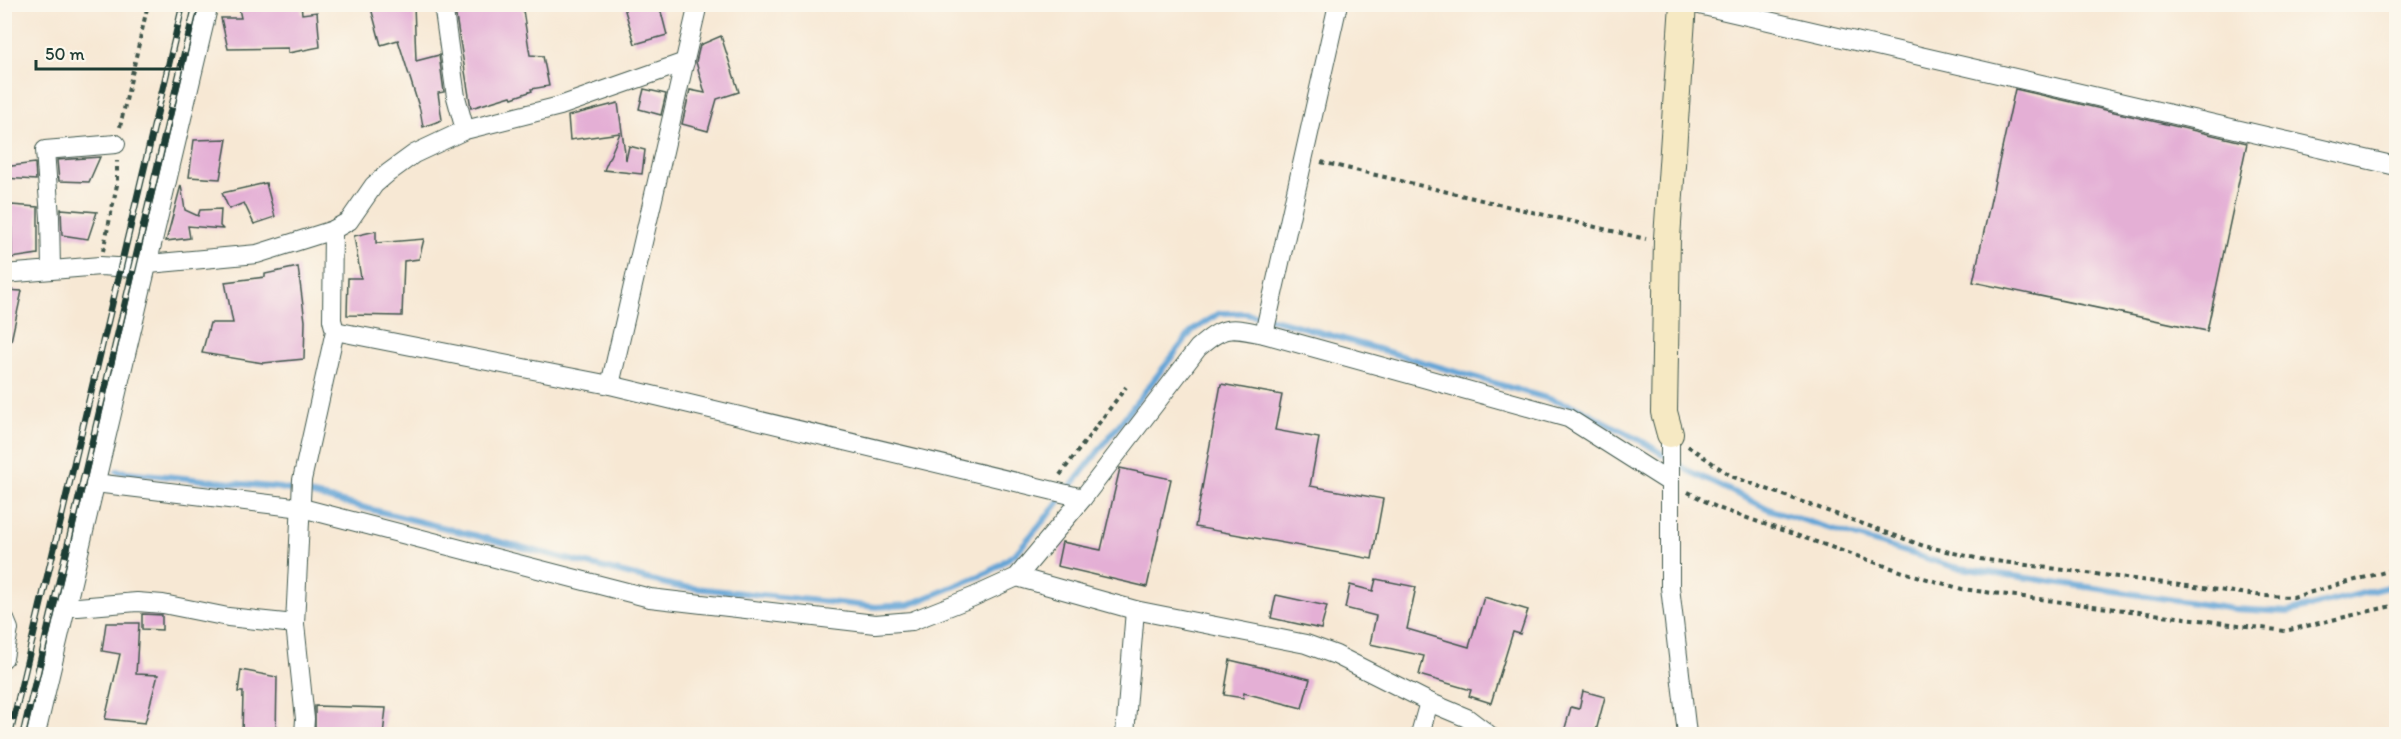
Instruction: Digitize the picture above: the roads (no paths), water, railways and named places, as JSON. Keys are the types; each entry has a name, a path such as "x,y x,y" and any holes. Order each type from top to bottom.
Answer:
{"street":[{"path":"36,735 209,4"},
{"path":"443,4 456,97 465,130"},
{"path":"610,385 698,4"},
{"path":"1264,331 1338,4"},
{"path":"1683,4 1667,244 1664,412 1670,440 1670,587 1687,735"},
{"path":"1695,4 2397,166"},
{"path":"4,274 100,266 122,268 257,254 333,230 349,221 374,185 388,172 414,154 465,130 560,105 685,62"},
{"path":"51,269 45,150 116,144"},
{"path":"304,735 306,719 295,624 302,480 335,331 332,320 333,230"},
{"path":"95,483 302,505 650,598 875,624 912,621 974,597 1017,577 1198,348 1215,333 1234,328 1264,331 1568,418 1669,479"},
{"path":"335,331 610,385 1079,498"},
{"path":"1017,577 1135,610 1306,644 1336,655 1429,702 1467,718 1488,735"},
{"path":"67,606 155,603 228,616 295,624"},
{"path":"1125,735 1135,610"},
{"path":"4,617 9,629 4,658"},
{"path":"1420,735 1429,702"}],"waterway":[{"path":"117,471 280,488 675,586 876,607 909,605 989,572 1016,553 1054,508 1192,331 1220,313 1245,313 1285,322 1577,407 1645,443 1689,471 1771,510 1954,567 2234,609 2288,612 2396,585"}],"railway":[{"path":"10,734 183,4"},
{"path":"23,734 196,4"}]}
